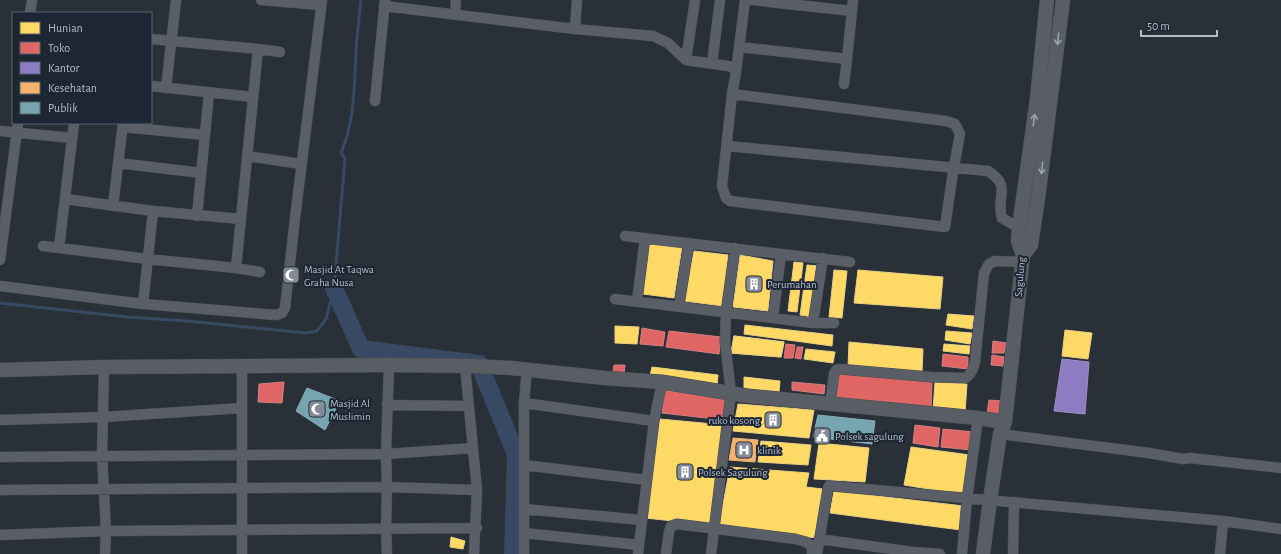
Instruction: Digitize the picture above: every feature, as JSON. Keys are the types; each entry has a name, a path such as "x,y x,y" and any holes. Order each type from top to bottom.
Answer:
{"street":[{"path":"30,12 32,0"},
{"path":"166,88 176,0"},
{"path":"0,286 143,304 276,315 282,313 286,308 301,164 321,3 261,0"},
{"path":"454,14 456,0"},
{"path":"575,29 578,0"},
{"path":"686,60 695,0"},
{"path":"712,64 720,0"},
{"path":"732,94 946,121 955,124 960,134 953,168 945,227 730,200 726,198 722,186 732,94 745,0"},
{"path":"752,0 852,11"},
{"path":"844,84 853,0"},
{"name":"Sagulung","path":"983,554 990,500 1003,428 1023,258 1018,241 1019,228 1037,99 1047,0"},
{"path":"830,404 834,374 836,370 839,369 931,378 966,378 970,374 975,362 984,273 989,264 995,261 1023,258 1031,245 1063,0"},
{"path":"375,101 384,3 454,14 575,29 653,36 668,43 686,60 728,66 732,67 736,72"},
{"path":"152,39 280,52"},
{"path":"739,48 847,59"},
{"path":"236,268 258,49"},
{"path":"152,86 253,97"},
{"path":"197,216 209,93"},
{"path":"0,260 18,124"},
{"path":"59,248 74,124"},
{"path":"113,206 123,125 205,135"},
{"path":"0,132 72,138"},
{"path":"727,146 988,171 998,177 1002,185 1002,218 1019,228"},
{"path":"247,156 301,164"},
{"path":"118,163 202,173"},
{"path":"65,199 197,216 241,219"},
{"path":"143,304 153,211"},
{"path":"625,236 850,262"},
{"path":"637,301 645,238"},
{"path":"679,306 689,243"},
{"path":"43,246 260,272"},
{"path":"711,554 731,393 725,342 726,312 735,248"},
{"path":"773,318 781,254"},
{"path":"813,323 823,258"},
{"path":"615,299 813,323 834,323"},
{"path":"0,370 104,367 389,365 511,368 605,378 662,382 748,396 978,418 1003,428 1184,459 1190,458 1281,468"},
{"path":"388,554 386,528 386,454 389,365"},
{"path":"242,366 242,554"},
{"path":"469,366 469,406 477,490 477,528 474,554"},
{"path":"104,367 102,456 106,531 105,554"},
{"path":"524,554 524,403 527,370"},
{"path":"524,533 638,550 654,421 662,382"},
{"path":"524,403 654,421"},
{"path":"387,405 469,406"},
{"path":"0,420 103,417 242,408"},
{"path":"962,554 967,498 978,418"},
{"path":"0,457 386,454 473,448"},
{"path":"524,465 647,480"},
{"path":"817,554 829,486 1014,502 1281,529"},
{"path":"0,490 387,487 477,490"},
{"path":"1013,554 1014,502"},
{"path":"524,509 642,520"},
{"path":"1220,554 1223,522"},
{"path":"666,554 669,532 672,526 676,524 795,539 806,542 812,546 812,554"},
{"path":"0,535 106,531 477,528"},
{"path":"819,539 913,553 940,554"}],"building: Hunian":[{"path":"649,244 682,247 674,298 643,294"},
{"path":"694,251 728,255 722,306 684,301"},
{"name":"Perumahan","path":"740,255 773,261 768,311 733,307"},
{"path":"794,262 803,263 797,312 788,311"},
{"path":"807,265 818,266 811,317 800,315"},
{"path":"834,270 847,271 842,318 829,317"},
{"path":"858,270 943,277 940,309 854,303"},
{"path":"948,314 974,316 972,329 946,325"},
{"path":"745,325 833,335 832,346 744,334"},
{"path":"615,326 639,327 637,344 615,343"},
{"path":"1065,330 1092,333 1088,359 1062,356"},
{"path":"946,331 972,333 970,344 945,340"},
{"path":"734,336 784,342 781,357 731,353"},
{"path":"734,336 784,342 781,357 731,353"},
{"path":"849,342 923,349 922,373 848,367"},
{"path":"944,344 970,346 969,354 943,351"},
{"path":"806,349 835,352 833,363 804,359"},
{"path":"652,367 718,375 717,387 650,376"},
{"path":"744,377 780,381 779,392 744,389"},
{"path":"935,381 967,384 965,413 933,411"},
{"name":"ruko kosong","path":"738,404 814,410 809,438 733,431"},
{"name":"Polsek Sagulung","path":"660,419 724,425 711,525 645,518"},
{"path":"761,441 811,445 808,465 758,462"},
{"path":"819,443 869,448 865,482 814,479"},
{"path":"911,447 970,455 966,495 904,485"},
{"path":"730,467 809,473 806,487 823,489 816,538 719,525"},
{"path":"834,491 964,506 961,530 830,513"},
{"path":"451,537 465,541 463,549 450,547"}],"building: Toko":[{"path":"642,328 665,332 663,346 640,344"},
{"path":"669,331 721,337 719,354 666,347"},
{"path":"993,341 1007,343 1004,353 992,353"},
{"path":"786,344 795,345 793,358 784,358"},
{"path":"797,347 803,347 801,359 795,358"},
{"path":"943,354 968,357 968,369 942,366"},
{"path":"992,355 1004,357 1003,366 991,365"},
{"path":"614,365 625,365 624,373 613,372"},
{"path":"839,371 932,380 931,411 836,402"},
{"path":"284,382 282,403 258,402 259,384"},
{"path":"792,382 825,385 824,394 792,390"},
{"path":"665,390 725,399 724,420 662,413"},
{"path":"989,400 1002,401 1000,416 987,414"},
{"path":"915,425 940,428 938,447 913,443"},
{"path":"943,429 974,432 972,450 941,447"}],"building: Kantor":[{"path":"1062,359 1089,362 1085,414 1054,411"}],"building: Kesehatan":[{"name":"klinik","path":"733,438 758,440 755,462 729,460"}],"building: Publik":[{"path":"307,388 340,401 325,430 296,411"},
{"path":"818,415 875,421 872,444 813,437"}],"waterway":[{"path":"0,303 127,317 187,321 306,333 317,331 326,319 334,288 345,159 341,153 346,141 351,116 361,0"},
{"path":"334,288 361,349 479,364 516,454 513,554"}],"place":[{"name":"Masjid At Taqwa Graha Nusa","path":"291,275"},
{"name":"Perumahan","path":"754,284"},
{"name":"Masjid Al Muslimin","path":"317,409"},
{"name":"ruko kosong","path":"773,420"},
{"name":"Polsek sagulung","path":"822,436"},
{"name":"klinik","path":"744,450"},
{"name":"Polsek Sagulung","path":"685,472"}]}
